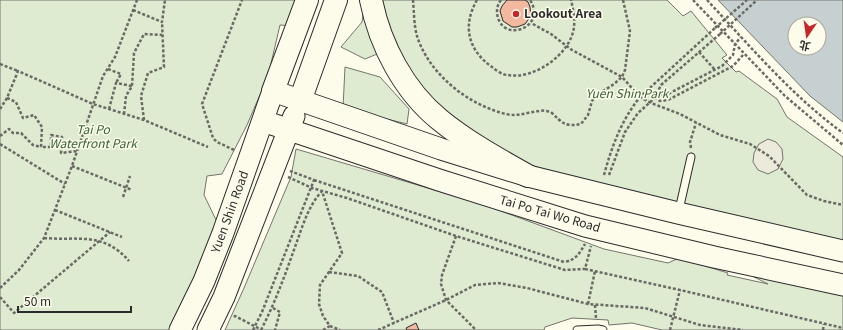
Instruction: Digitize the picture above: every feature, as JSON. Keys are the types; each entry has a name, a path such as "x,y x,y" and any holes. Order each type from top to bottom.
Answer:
{"highway":[{"path":"272,92 307,0"},
{"path":"300,101 336,0"},
{"path":"371,0 381,34 389,54 410,88 423,104 454,131 491,155 528,176"}],"main road":[{"path":"272,92 441,149 528,176 843,251"},
{"name":"Yuen Shin Road","path":"180,330 204,281 223,233 272,92"},
{"name":"Yuen Shin Road","path":"208,330 224,297 300,101"},
{"name":"Tai Po Tai Wo Road","path":"263,121 439,180 585,226 714,257 843,285"}],"lane":[{"path":"678,212 691,157"},
{"path":"577,330 603,330"}],"path":[{"path":"0,288 19,270 44,238 72,166 103,76 115,57 137,0"},
{"path":"144,120 141,96 148,72 164,67 162,22 165,0"},
{"path":"234,150 217,142 213,138 202,104 242,0"},
{"path":"413,0 417,36 424,54 460,93 487,108 507,114 525,114 539,111 551,112 560,121 571,126 581,124 588,115 592,101 597,95 622,77 625,70 630,31 623,0"},
{"path":"478,0 469,23 471,44 481,59 496,70 507,75 519,76 543,68 562,53 567,46 575,26 571,0"},
{"path":"501,0 496,10 499,21 503,26 514,30 526,27 531,23 534,17 534,11 530,0"},
{"path":"693,0 785,96 843,145"},
{"path":"707,0 785,82 817,113 843,133"},
{"path":"604,175 621,125 640,97 747,0"},
{"path":"609,175 617,150 625,132 638,113 651,103 658,95 657,93 661,85 757,0"},
{"path":"133,10 162,22"},
{"path":"531,23 551,34 567,46 616,75 622,77 640,97 651,103 680,114 720,135 750,144 769,156 807,195 824,201 843,205"},
{"path":"124,114 126,96 132,86 134,53 144,34 162,34"},
{"path":"658,95 666,95 722,66 733,55 735,44 741,37"},
{"path":"699,52 715,70"},
{"path":"646,92 660,101 668,100 733,66 744,54"},
{"path":"0,64 30,75 93,104 144,120 208,147"},
{"path":"108,68 120,74 109,109"},
{"path":"0,110 7,98 18,71"},
{"path":"116,83 132,86"},
{"path":"7,98 16,102 23,118 34,115 42,127 41,147"},
{"path":"691,157 690,142 696,123"},
{"path":"0,136 9,129 13,133 21,133 33,145 41,147 51,147 51,135 62,137 61,153 77,151"},
{"path":"0,144 65,184"},
{"path":"72,166 132,190"},
{"path":"288,170 314,180 564,262 572,261 580,253 585,244"},
{"path":"123,197 130,176"},
{"path":"286,176 312,188 347,198 456,236 565,270 585,269 595,271 843,328"},
{"path":"254,329 314,180"},
{"path":"322,191 342,253 320,285 319,304 323,316 330,326 340,330"},
{"path":"237,317 254,329 262,330 272,308 304,222 315,199 322,191"},
{"path":"55,210 122,237"},
{"path":"0,297 14,313 110,232"},
{"path":"456,236 442,275 441,284 446,300 476,330"},
{"path":"44,238 90,238 112,245 129,261"},
{"path":"585,269 591,245"},
{"path":"588,304 595,271"},
{"path":"329,272 358,276 382,292 394,322"},
{"path":"378,330 446,300 475,285 498,283 527,288 588,304 644,308 700,325 743,330"},
{"path":"670,330 680,290"},
{"path":"272,308 280,312 276,330"},
{"path":"823,330 824,324"},
{"path":"323,330 330,326"}],"green space":[{"name":"Tai Po Waterfront Park","path":"0,0 302,0 294,26 280,25 268,76 247,125 222,174 207,176 204,195 218,224 183,330 0,330"},
{"name":"Yuen Shin Park","path":"365,0 667,0 683,16 691,11 727,55 722,58 736,72 739,71 777,99 787,117 843,157 843,258 498,156 434,106 394,47 365,59 341,47 362,22"},
{"path":"345,67 380,77 409,109 407,124 343,108"},
{"path":"296,149 482,204 604,249 668,263 679,258 728,273 727,275 768,284 754,277 818,283 843,296 843,330 662,330 632,323 609,325 608,320 572,318 545,327 544,330 225,330 291,177"}],"shaded area":[{"path":"718,0 843,0 843,122 810,96"},
{"path":"768,139 776,142 782,149 783,159 778,169 768,174 758,170 753,162 754,153 759,144"}],"building":[{"name":"Lookout Area","path":"507,0 525,0 528,2 531,16 525,24 512,27 503,21 500,11"},
{"path":"416,323 419,330 407,330 406,328"}],"place":[{"name":"Lookout Area","path":"516,14"}]}
